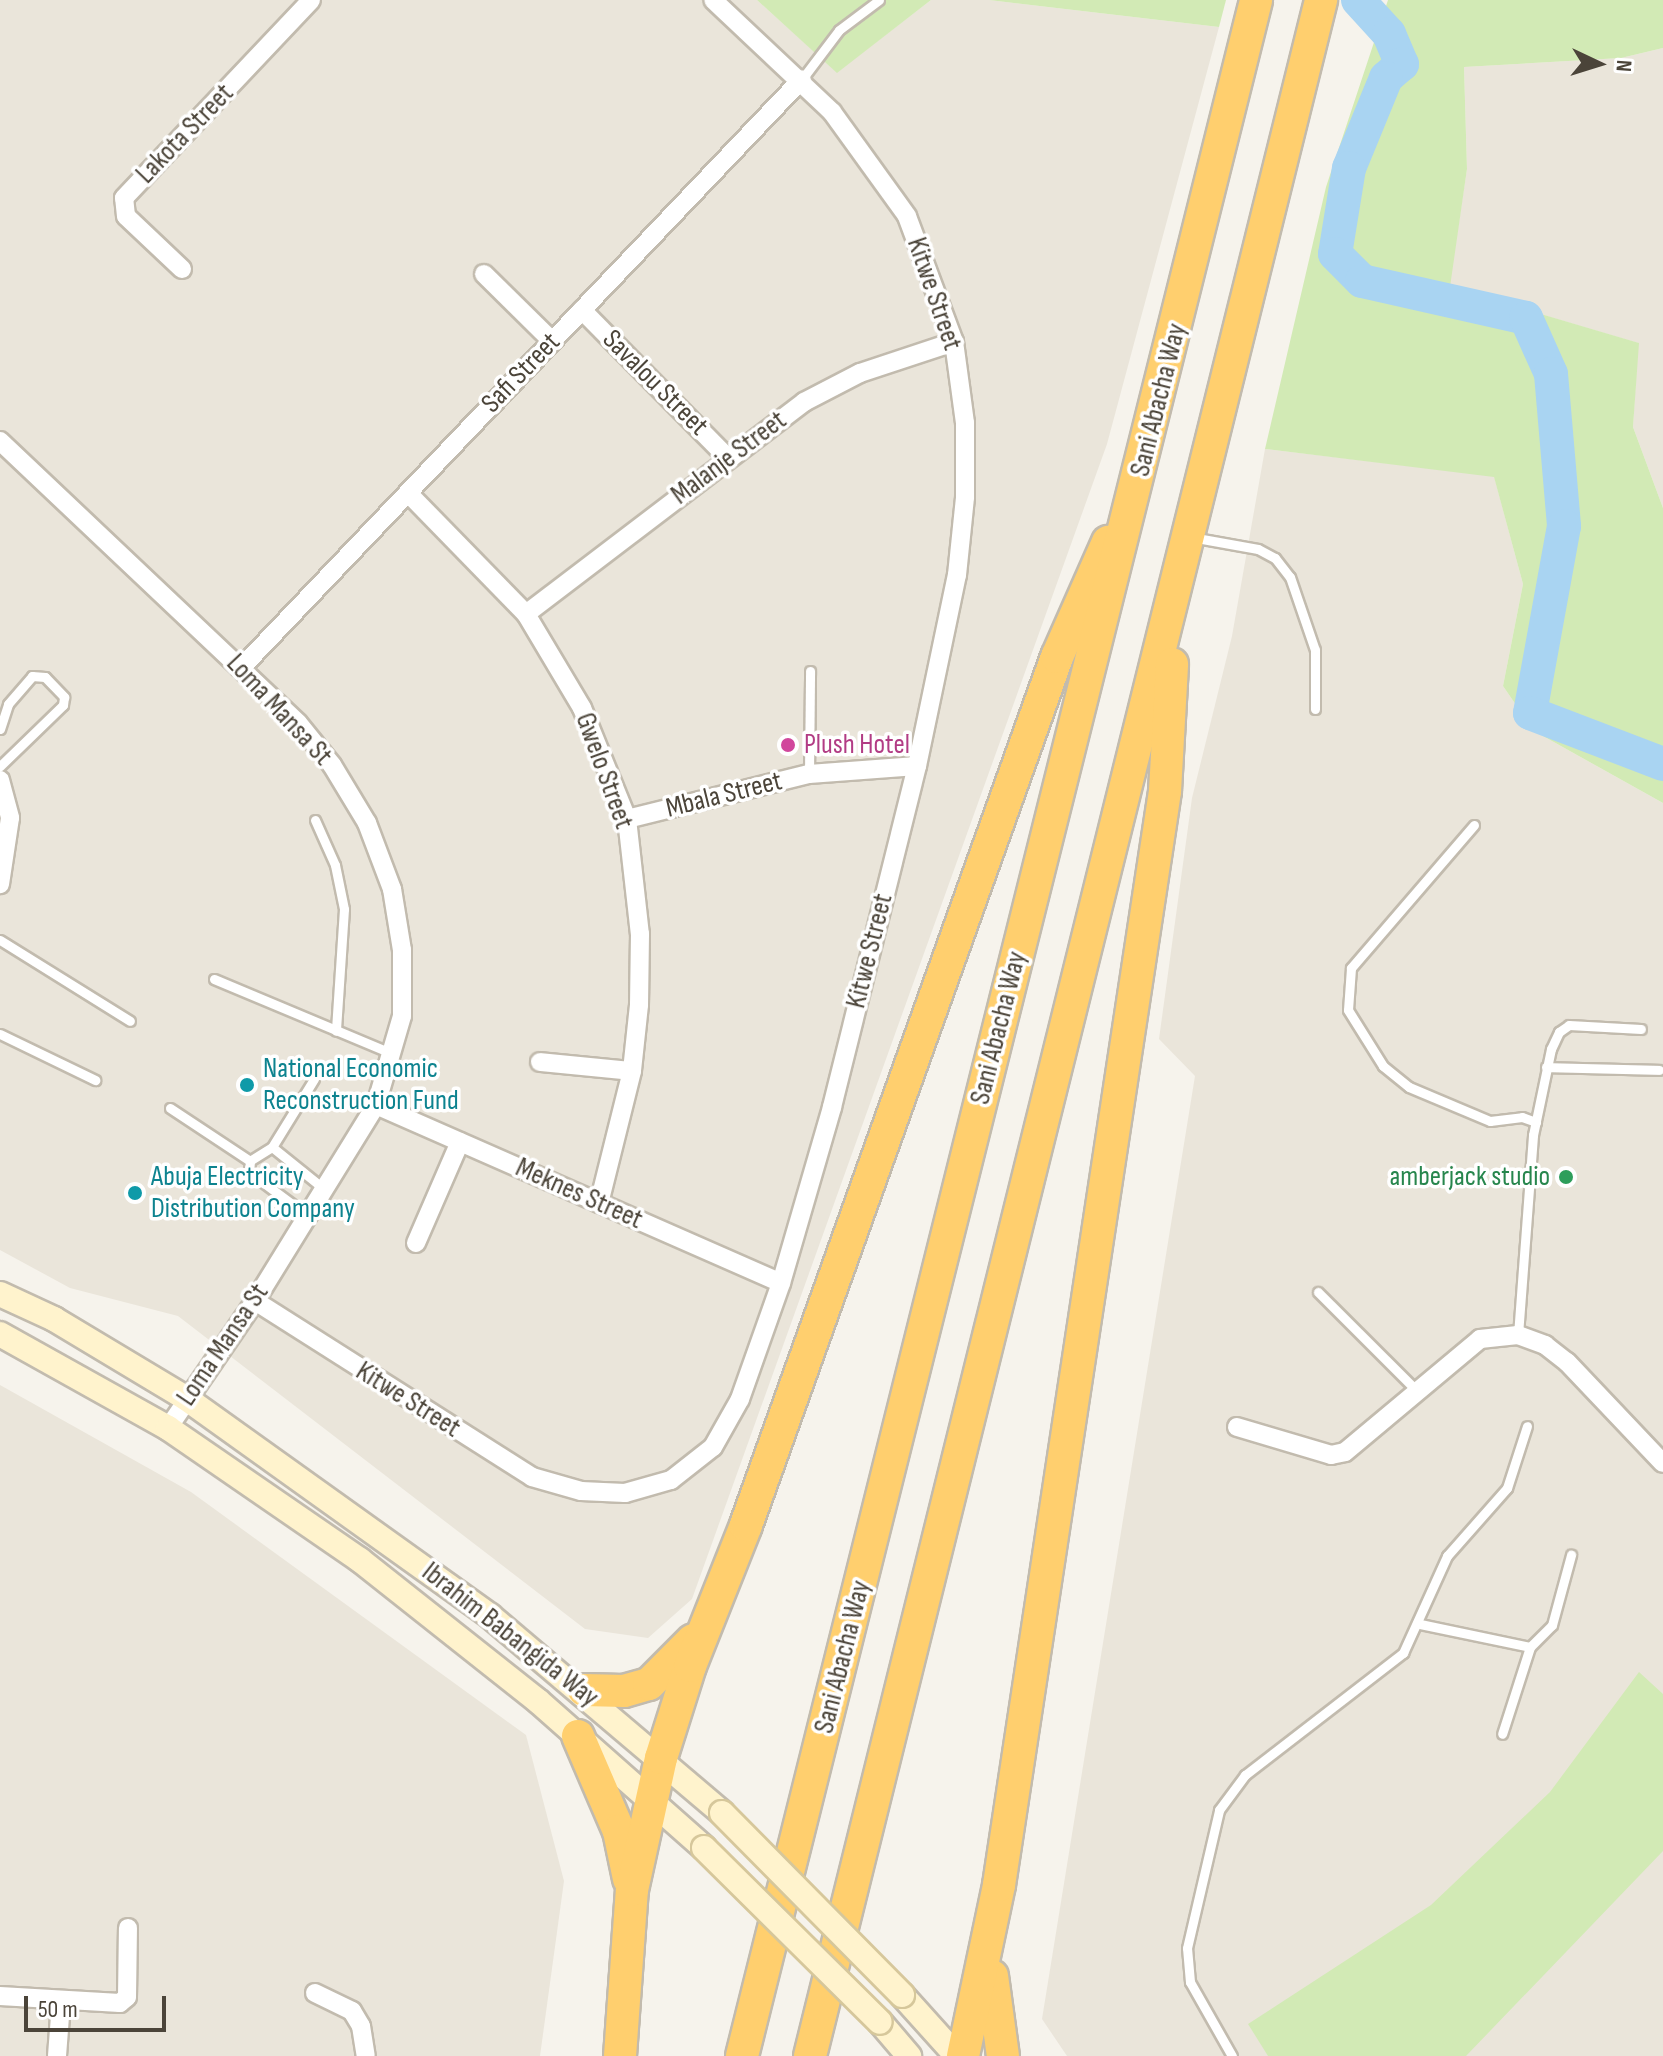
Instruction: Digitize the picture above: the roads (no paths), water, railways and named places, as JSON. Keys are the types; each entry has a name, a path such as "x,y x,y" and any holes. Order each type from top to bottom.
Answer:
{"highway":[{"name":"Sani Abacha Way","path":"742,2056 1146,455 1256,0"},
{"path":"810,2056 1321,0"},
{"path":"620,2056 632,1890 661,1758 705,1626 1057,657 1146,455"},
{"path":"963,2056 991,1926 1165,791 1176,587"},
{"path":"584,1690 624,1691 649,1684 705,1626"},
{"path":"578,1736 619,1831 632,1890"},
{"path":"991,1926 994,2020 1003,2056"}],"main road":[{"name":"Ibrahim Babangida Way","path":"0,1294 54,1319 187,1399 490,1616 584,1690 722,1813 902,1995 957,2056"},
{"name":"Ibrahim Babangida Way","path":"0,1334 168,1428 360,1560 651,1799 880,2022 909,2056"}],"street":[{"name":"Lakota Street","path":"182,269 126,216 124,198 311,0"},
{"name":"Kitwe Street","path":"255,1301 532,1477 581,1491 625,1493 671,1480 713,1447 740,1399 781,1283 832,1107 917,766 957,575 965,497 965,423 954,342 907,216 867,157 802,79 713,0"},
{"name":"Safi Street","path":"241,668 802,79"},
{"path":"484,274 552,341"},
{"name":"Savalou Street","path":"582,310 727,457"},
{"name":"Malanje Street","path":"526,614 727,457 804,402 860,373 954,342"},
{"name":"Loma Mansa St","path":"0,441 241,668 332,765 367,823 392,889 402,950 402,1016 376,1105 255,1301 168,1428"},
{"name":"Gwelo Street","path":"408,493 526,614 582,708 627,819 640,934 632,1071 599,1203"},
{"name":"Mbala Street","path":"627,819 809,774 917,766"},
{"path":"0,780 10,818 0,884"},
{"path":"540,1062 632,1071"},
{"name":"Meknes Street","path":"376,1105 781,1283"},
{"path":"416,1243 460,1142"},
{"path":"1237,1427 1331,1455 1358,1445 1415,1389 1480,1339 1518,1335 1545,1345 1567,1362 1661,1457"},
{"path":"0,1996 111,2006 127,1997 128,1928"},
{"path":"315,1993 352,2011 361,2026 366,2056"},
{"path":"57,2056 61,2003"}],"lane":[{"path":"802,79 839,30 879,0"},
{"path":"1188,537 1258,549 1275,558 1290,577 1315,650 1315,709"},
{"path":"809,774 810,671"},
{"path":"0,729 8,704 32,676 45,677 64,697 63,705 0,766"},
{"path":"315,820 335,865 344,909 336,1031"},
{"path":"1474,825 1351,968 1348,1010 1383,1066 1409,1087 1490,1121 1522,1117 1536,1122"},
{"path":"0,940 130,1021"},
{"path":"214,979 391,1053"},
{"path":"1518,1335 1536,1122 1546,1067 1559,1032 1569,1025 1641,1029"},
{"path":"0,1034 95,1080"},
{"path":"1546,1067 1659,1070"},
{"path":"250,1161 272,1147 314,1079"},
{"path":"170,1108 250,1161"},
{"path":"272,1147 324,1189"},
{"path":"250,1161 249,1172 308,1216"},
{"path":"1318,1292 1415,1389"},
{"path":"1232,2056 1190,1982 1187,1948 1219,1810 1245,1775 1403,1653 1420,1624 1447,1556 1507,1488 1527,1426"},
{"path":"1502,1734 1530,1647 1552,1625 1571,1555"},
{"path":"1420,1624 1530,1647"}],"waterway":[{"path":"1358,0 1389,34 1402,64 1386,78 1349,168 1335,254 1362,281 1526,318 1551,374 1564,526 1530,713 1663,764"}],"place":[{"name":"Plush Hotel","path":"788,745"},
{"name":"National Economic Reconstruction Fund","path":"247,1085"},
{"name":"amberjack studio","path":"1566,1177"},
{"name":"Abuja Electricity Distribution Company","path":"135,1193"}]}
